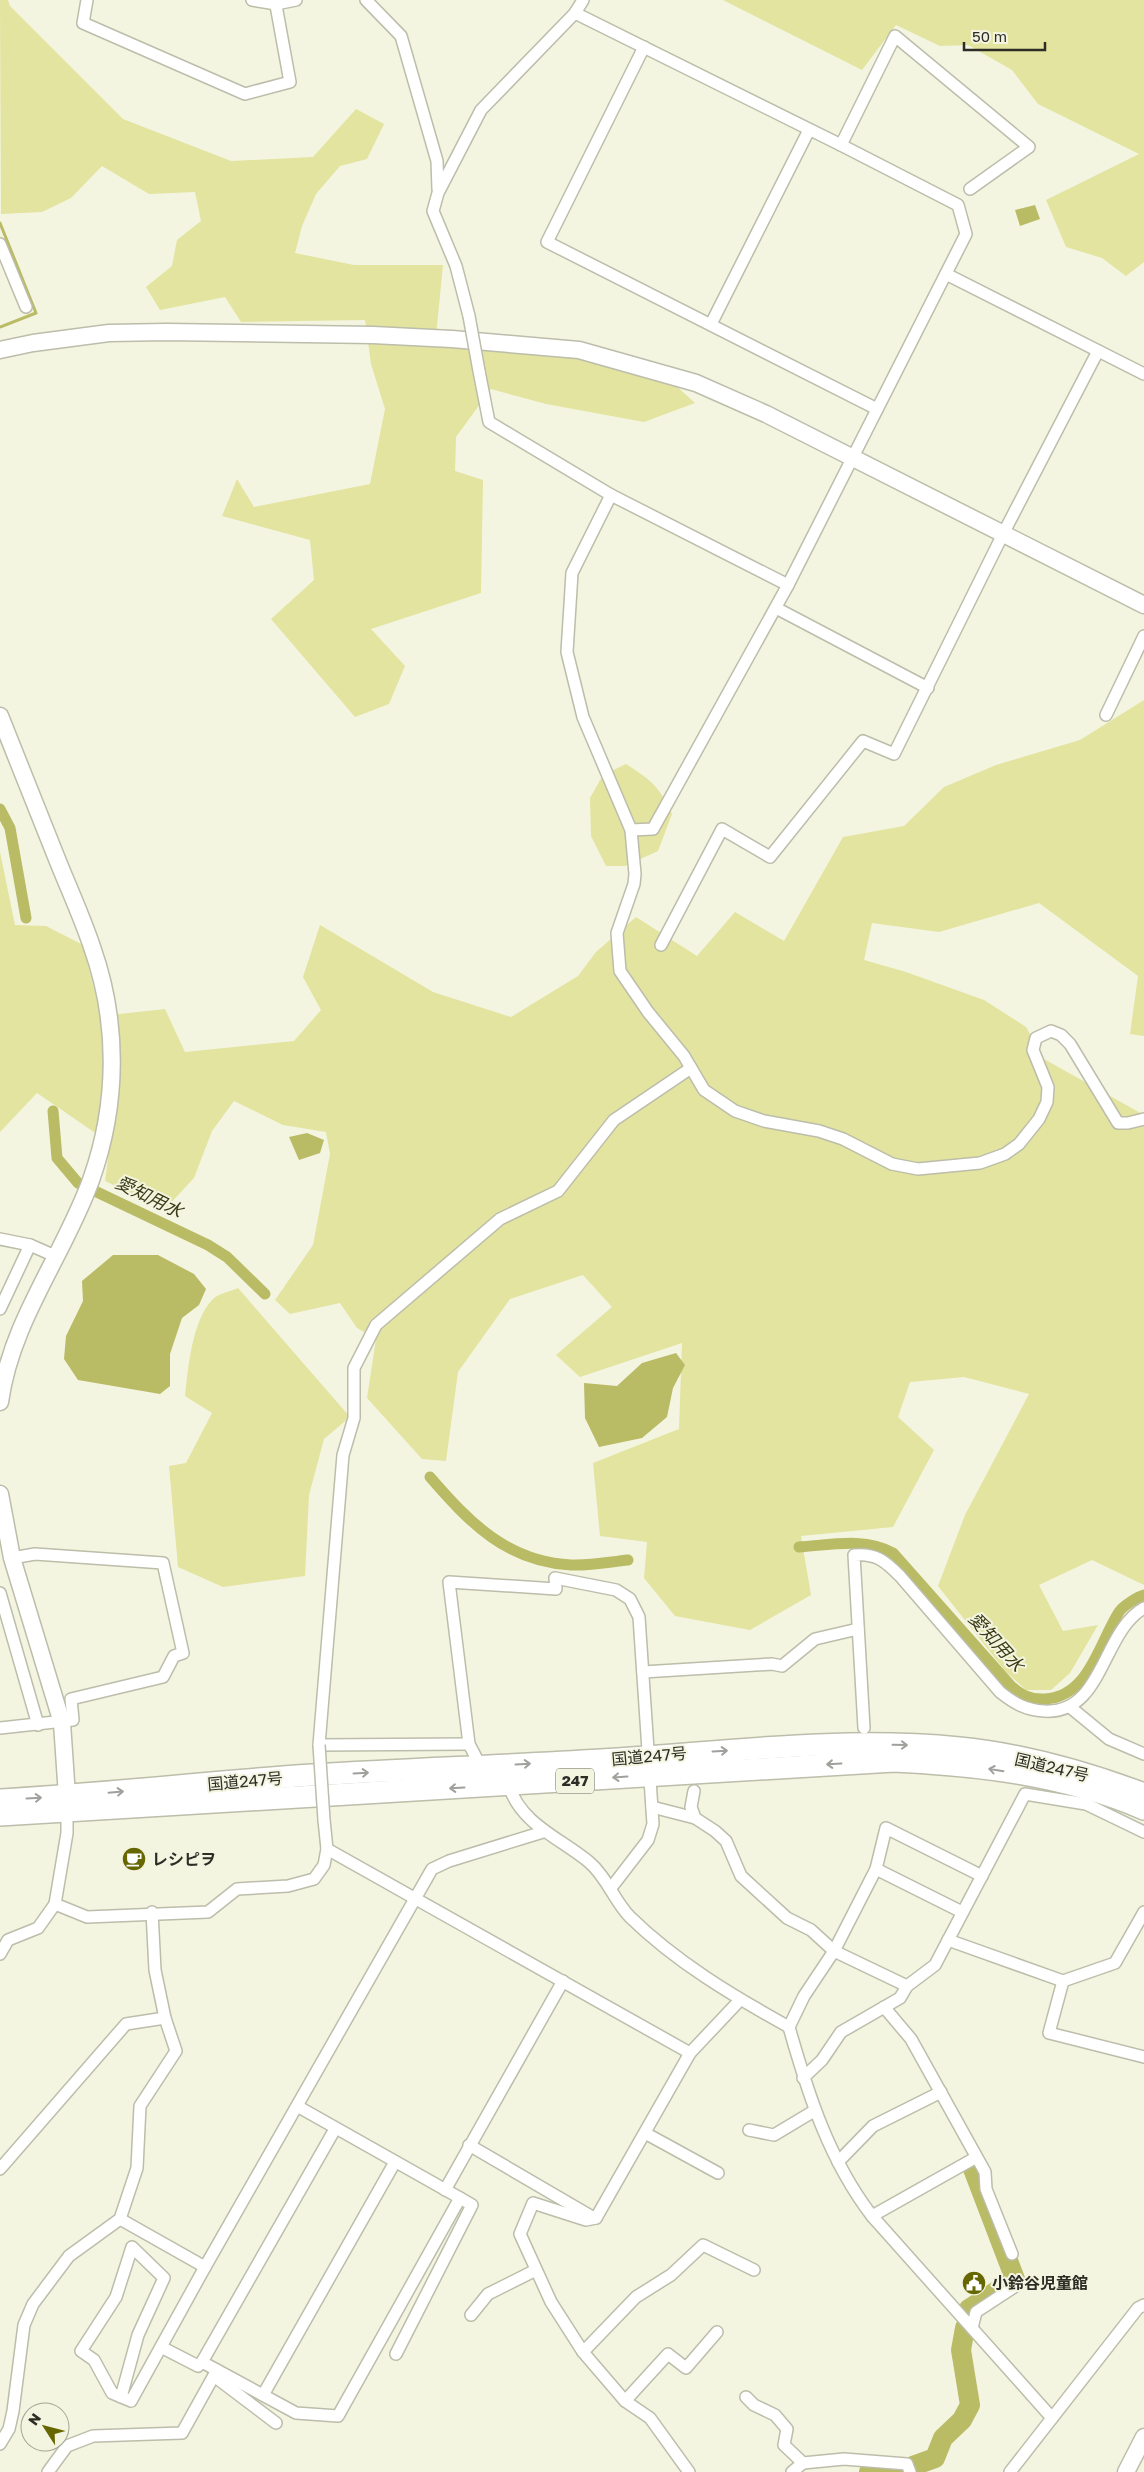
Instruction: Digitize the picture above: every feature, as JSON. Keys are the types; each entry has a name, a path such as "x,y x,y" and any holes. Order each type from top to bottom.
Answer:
{"highway":[{"name":"国道247号","path":"0,1800 67,1803 509,1786 649,1766 867,1744 929,1746 1020,1758 1082,1773 1144,1794"},
{"name":"国道247号","path":"0,1815 67,1803 312,1775 481,1767 649,1766 720,1770 894,1761 956,1764 1031,1775 1094,1792 1144,1809"}],"street":[{"path":"87,0 83,23 245,94 290,82 276,2"},
{"path":"252,0 276,2 296,0"},
{"path":"366,0 401,36 437,161 438,193"},
{"path":"583,0 575,13 481,110 438,193 433,212 456,266 469,316 489,422 611,495 788,585"},
{"path":"575,13 958,205 966,234 776,608 653,828 631,830"},
{"path":"841,145 895,36 1029,147 970,189"},
{"path":"644,48 547,242 877,409"},
{"path":"711,324 809,130"},
{"path":"0,244 26,308"},
{"path":"946,274 1144,374"},
{"path":"0,350 33,343 109,333 166,332 373,335 452,339 579,350 696,383 766,414 1144,605"},
{"path":"661,945 722,829 770,857 863,742 894,754 1003,534 1098,351"},
{"path":"611,495 572,573 567,652 583,717 631,830 635,874 634,884 617,933 620,971 648,1012 684,1056 704,1090 735,1111 764,1121 819,1131 843,1139 892,1164 918,1169 980,1163 1005,1154 1019,1144 1039,1119 1047,1102 1048,1087 1033,1050 1036,1038 1051,1031 1060,1035 1070,1044 1118,1123 1128,1124 1144,1119"},
{"path":"776,608 928,688"},
{"path":"1106,715 1144,636"},
{"path":"0,716 93,948 109,1014 112,1052 112,1088 103,1143 91,1180 14,1346 0,1398"},
{"path":"55,1904 87,1917 152,1912 208,1912 237,1889 288,1886 314,1878 324,1865 327,1849 319,1745 343,1454 354,1418 354,1368 376,1325 500,1219 558,1191 614,1120 691,1068"},
{"path":"0,1239 30,1246 55,1256"},
{"path":"0,1309 30,1246"},
{"path":"0,1494 12,1558 62,1722 67,1803 67,1833 55,1904 38,1928 4,1938 0,1954"},
{"path":"0,1728 73,1720 71,1699 163,1677 174,1656 183,1653 164,1563 35,1554 12,1558"},
{"path":"864,1728 854,1555 867,1554 883,1559 900,1576 1000,1692 1017,1706 1055,1712 1070,1707 1091,1687 1123,1626 1135,1613 1144,1608"},
{"path":"481,1767 469,1744 449,1582 556,1589 555,1578 616,1590 630,1599 639,1617 653,1824 648,1840 612,1888"},
{"path":"0,1593 38,1725"},
{"path":"643,1672 772,1664 782,1666 815,1639 858,1630"},
{"path":"1070,1707 1109,1739 1144,1754"},
{"path":"319,1745 469,1744"},
{"path":"509,1786 514,1801 543,1832 590,1863 612,1888 629,1916 689,1966 740,2000 789,2027"},
{"path":"694,1791 691,1807 695,1818"},
{"path":"803,2078 822,2060 841,2032 900,1998 907,1986 935,1965 1025,1794 1086,1804 1144,1832"},
{"path":"652,1808 695,1818 715,1831 726,1841 741,1876 787,1918 811,1930 834,1950 907,1986"},
{"path":"982,1876 886,1828 876,1869 834,1950 804,1996 789,2027 814,2111 854,2192 872,2216 1052,2418"},
{"path":"121,2397 138,2335 164,2278 132,2248 116,2297 81,2350 94,2360 112,2393 121,2397 131,2401 205,2267 432,1870 440,1865 543,1832"},
{"path":"327,1849 690,2053"},
{"path":"876,1869 962,1912"},
{"path":"0,2444 9,2429 24,2325 33,2304 69,2256 120,2219 137,2168 140,2106 176,2051 165,2018 155,1970 152,1912"},
{"path":"948,1940 1063,1981 1115,1963 1144,1912"},
{"path":"445,2190 563,1981"},
{"path":"1063,1981 1049,2033 1144,2057"},
{"path":"690,2472 650,2418 626,2401 583,2352 550,2302 520,2234 533,2203 586,2220 596,2218 690,2053 740,2000"},
{"path":"884,2007 911,2039 975,2158 985,2172 986,2190 1012,2254"},
{"path":"0,2169 126,2024 165,2018"},
{"path":"838,2162 873,2126 941,2092"},
{"path":"297,2106 335,2129 472,2204 396,2354"},
{"path":"749,2130 774,2135 814,2111"},
{"path":"161,2346 198,2366 202,2362 335,2129"},
{"path":"645,2133 718,2173"},
{"path":"469,2145 596,2218"},
{"path":"872,2216 975,2158"},
{"path":"263,2395 395,2162"},
{"path":"216,2373 296,2413 338,2416 460,2198"},
{"path":"120,2219 205,2267"},
{"path":"583,2352 636,2297 671,2275 703,2245 754,2270"},
{"path":"471,2315 488,2294 536,2270"},
{"path":"972,2328 976,2312 1020,2283"},
{"path":"1010,2472 1138,2308 1144,2305"},
{"path":"626,2401 668,2354 686,2368 717,2332"},
{"path":"202,2362 276,2424"},
{"path":"48,2472 67,2446 93,2436 182,2433 216,2373"},
{"path":"746,2397 754,2404 775,2415 787,2429 784,2445 803,2463"},
{"path":"1126,2472 1144,2437"},
{"path":"792,2472 803,2463 844,2459 907,2464 910,2472"}],"green space":[{"path":"0,0 8,0 10,6 123,119 231,161 313,157 356,109 384,124 367,159 340,166 316,194 302,226 295,253 354,265 443,265 435,346 562,354 673,383 695,403 644,422 546,404 491,389 456,437 455,471 483,480 481,593 371,629 405,666 389,704 355,717 271,619 314,580 310,540 222,516 237,479 254,507 370,484 385,409 371,364 365,320 241,322 225,297 160,310 146,287 172,266 177,240 201,221 195,192 149,194 102,166 71,198 42,212 1,214"},
{"path":"723,0 1144,0 1144,262 1126,276 1102,258 1066,247 1046,200 1139,154 1038,104 1012,70 968,45 940,46 896,25 862,70"},
{"path":"1144,700 1144,1036 1130,1034 1138,976 1039,903 939,932 872,923 864,960 906,972 984,1000 1026,1027 1044,1059 1144,1115 1144,1585 1092,1560 1039,1585 1063,1631 1098,1625 1070,1673 1051,1690 1026,1690 1006,1672 938,1586 965,1515 1029,1394 964,1377 910,1382 898,1417 934,1450 893,1527 801,1536 811,1595 750,1630 675,1616 644,1578 647,1542 600,1536 593,1463 679,1429 682,1343 580,1377 556,1355 612,1307 583,1275 510,1299 458,1372 446,1461 422,1459 367,1398 376,1339 357,1328 340,1303 290,1314 275,1300 313,1245 330,1154 326,1132 283,1125 234,1101 212,1131 194,1178 165,1209 105,1181 110,1143 37,1093 0,1132 0,852 15,925 46,926 83,945 101,1016 165,1009 185,1052 294,1041 321,1010 303,977 320,925 433,992 511,1017 578,976 596,952 636,917 697,956 735,912 784,941 843,837 904,826 944,787 996,765 1080,740"},
{"path":"626,764 654,784 663,796 672,814 658,851 625,866 606,866 591,836 590,798 603,775"},
{"path":"238,1288 350,1417 324,1439 309,1495 305,1576 223,1587 178,1567 169,1466 186,1463 212,1413 185,1396 192,1345 200,1319 215,1297"}],"shaded area":[{"path":"1035,205 1040,219 1020,226 1015,210"},
{"path":"307,1133 324,1140 320,1153 299,1160 289,1137"},
{"path":"113,1255 158,1255 194,1274 206,1289 199,1305 182,1318 170,1354 170,1386 160,1394 78,1380 64,1359 66,1336 83,1301 82,1281"},
{"path":"676,1353 685,1365 673,1388 667,1417 642,1438 599,1447 585,1418 584,1383 617,1386 642,1363"}],"waterway":[{"path":"0,223 36,313 0,327"},
{"name":"愛知用水","path":"0,809 10,828 26,918"},
{"name":"愛知用水","path":"53,1111 57,1158 78,1183 208,1245 227,1257 265,1294"},
{"name":"愛知用水","path":"430,1477 475,1524 491,1537 527,1556 548,1562 571,1565 628,1560"},
{"name":"愛知用水","path":"799,1547 847,1543 871,1545 893,1553 1010,1685 1022,1694 1035,1699 1060,1696 1072,1689 1091,1666 1119,1612 1130,1602 1144,1595"},
{"path":"970,2315 969,2309 1015,2279 973,2169"},
{"path":"913,2466 935,2458 943,2438 962,2420 970,2405 961,2350 965,2328"},
{"path":"869,2472 882,2467 902,2467"}],"place":[{"name":"レシピヲ","path":"134,1859"},
{"name":"小鈴谷児童館","path":"974,2283"}]}
